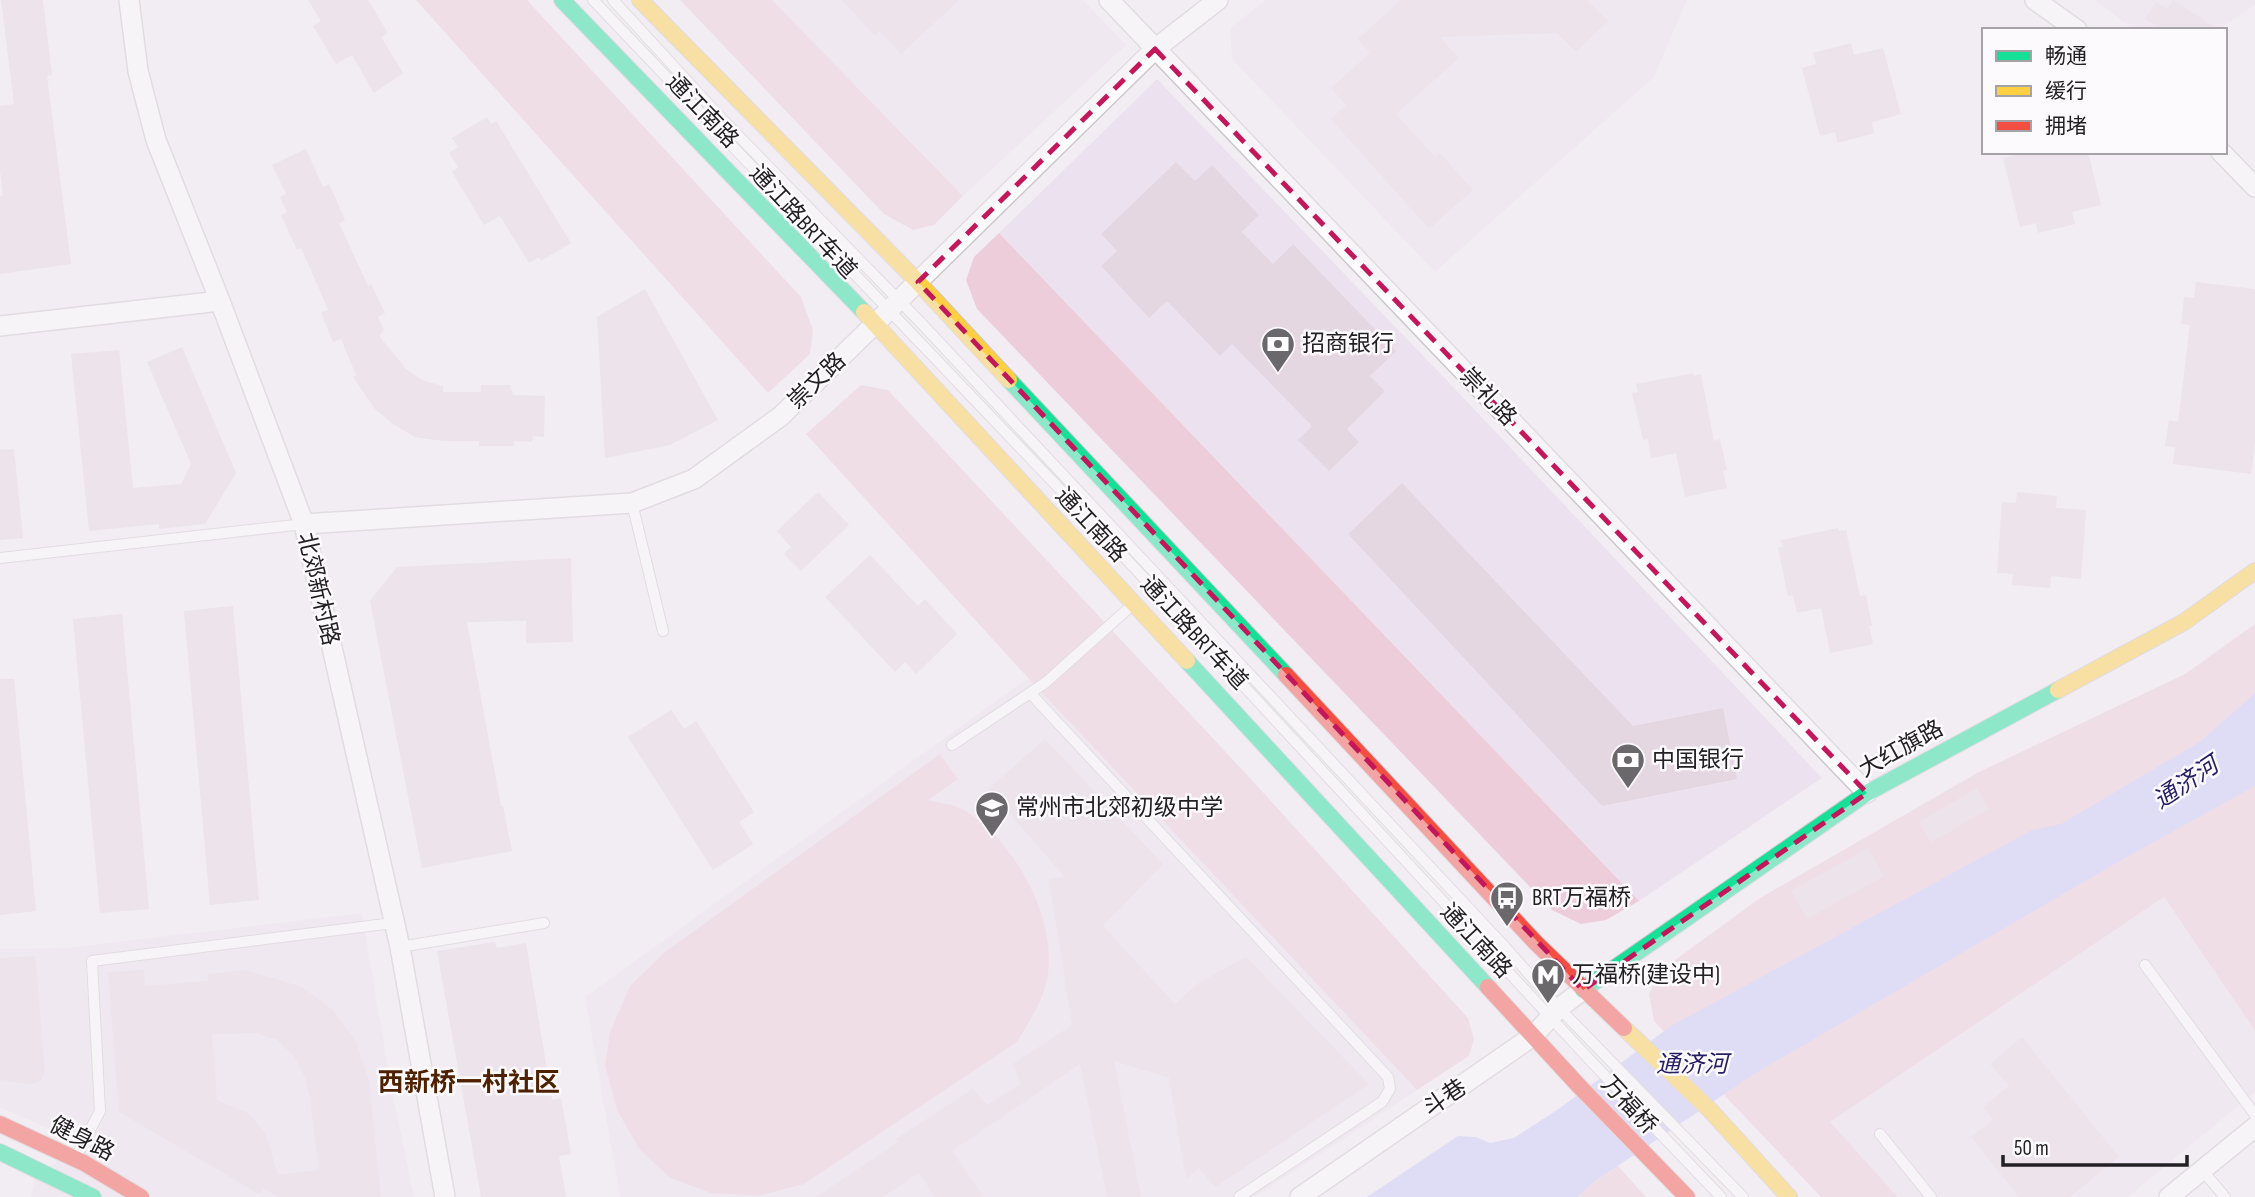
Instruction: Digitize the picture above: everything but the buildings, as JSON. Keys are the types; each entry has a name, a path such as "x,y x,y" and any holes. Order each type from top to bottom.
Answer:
{"main road":[{"name":"通江南路","path":"562,0 888,312 1133,604 1579,1086"},
{"name":"通江南路","path":"640,0 918,282 1583,990 1710,1110 1789,1197"},
{"name":"大红旗路","path":"1583,990 1867,793 2184,622 2255,571"},
{"name":"万福桥","path":"1579,1086 1687,1197"},
{"name":"健身路","path":"0,1124 75,1159 141,1197"},
{"name":"健身路","path":"0,1152 93,1197"}],"street":[{"name":"北郊新村路","path":"130,0 138,71 156,140 304,524 400,947 444,1197"},
{"name":"崇礼路","path":"1109,0 1867,793"},
{"name":"崇文路","path":"304,524 632,503 694,479 781,416 1155,49 1218,0"},
{"path":"2035,0 2074,28"},
{"path":"2223,154 2255,187"},
{"path":"0,326 220,301"},
{"name":"斗巷","path":"1300,1197 1533,1036 1554,1013 1583,990"},
{"path":"2169,1197 2255,1127"}],"lane":[{"name":"通江路BRT车道","path":"593,0 1117,549 1554,1013 1598,1048"},
{"name":"通江路BRT车道","path":"613,0 723,120 888,312 1476,916 1588,1058"},
{"path":"632,503 663,631"},
{"path":"0,558 304,524"},
{"path":"953,745 1045,683 1133,604"},
{"path":"1030,693 1388,1077 1390,1089 1382,1102 1239,1197"},
{"path":"75,1159 100,1111 92,961 393,923"},
{"path":"400,947 544,923"},
{"path":"2146,965 2255,1115"},
{"name":"万福桥","path":"1598,1048 1743,1197"},
{"name":"万福桥","path":"1588,1058 1721,1197"},
{"path":"1880,1134 1931,1197"},
{"path":"2202,1170 2225,1197"}],"highlighted area":[{"path":"1155,49 1867,793 1583,990 918,282"}],"shaded area":[{"path":"416,0 527,0 801,297 813,330 810,354 768,393"},
{"path":"680,0 772,0 963,196 934,225 913,230 884,214"},
{"path":"772,0 1083,0 1126,45 963,196"},
{"path":"1266,0 1687,0 1654,77 1435,272 1232,59 1230,28"},
{"path":"2094,0 2255,0 2255,5 2220,28 2132,28"},
{"path":"1157,79 1457,391 1822,778 1639,901 999,233"},
{"path":"999,233 1639,901 1606,920 1581,924 1552,910 977,309 966,280 974,257"},
{"path":"861,385 888,390 1249,777 1468,1018 1474,1039 1469,1056 1417,1090 1028,678 806,434"},
{"path":"2255,624 2255,1031 2164,897 1830,1122 1898,1197 1821,1197 1654,1021 1649,994 1660,971 1760,898 1977,773 2185,674"},
{"name":"常州市北郊初级中学","path":"1028,678 1417,1090 1255,1197 620,1197 585,997"},
{"path":"940,754 958,779 928,800 964,810 999,840 1028,882 1045,928 1049,951 1046,983 1036,1010 1017,1042 804,1184 758,1196 711,1193 670,1178 640,1150 617,1110 605,1065 610,1032 630,986 665,952"},
{"path":"2164,897 2255,1031 2255,1092 2128,1197 1898,1197 1829,1122"},
{"path":"362,913 390,1080 414,1197 31,1197 35,1178 80,1143 0,1107 0,949 66,948"},
{"path":"1618,1166 1646,1197 1578,1197 1594,1182"}],"water":[{"name":"通济河","path":"2255,693 2255,786 2125,858 1754,1074 1594,1182 1578,1197 1367,1197 1458,1136 1476,1137 1490,1143 1514,1138 1560,1108 1671,1026 2032,830 2061,824 2201,741"}],"traffic: fast":[{"path":"562,0 864,312"},
{"path":"1009,380 1286,675"},
{"path":"1187,661 1488,987"},
{"path":"1583,990 1867,793 2058,690"},
{"path":"0,1152 93,1197"}],"traffic: slow":[{"path":"640,0 918,282 1009,380"},
{"path":"864,312 1187,661"},
{"path":"2058,690 2184,622 2255,571"},
{"path":"1624,1028 1710,1110 1789,1197"}],"traffic: jam":[{"path":"1286,675 1536,943 1624,1028"},
{"path":"1488,987 1687,1197"},
{"path":"0,1124 84,1163 141,1197"}],"place":[{"name":"招商银行","path":"1278,374"},
{"name":"中国银行","path":"1628,790"},
{"name":"常州市北郊初级中学","path":"992,838"},
{"name":"BRT万福桥","path":"1507,928"},
{"name":"万福桥(建设中)","path":"1548,1005"}],"district":[{"name":"西新桥一村社区","path":"469,1083"}]}
